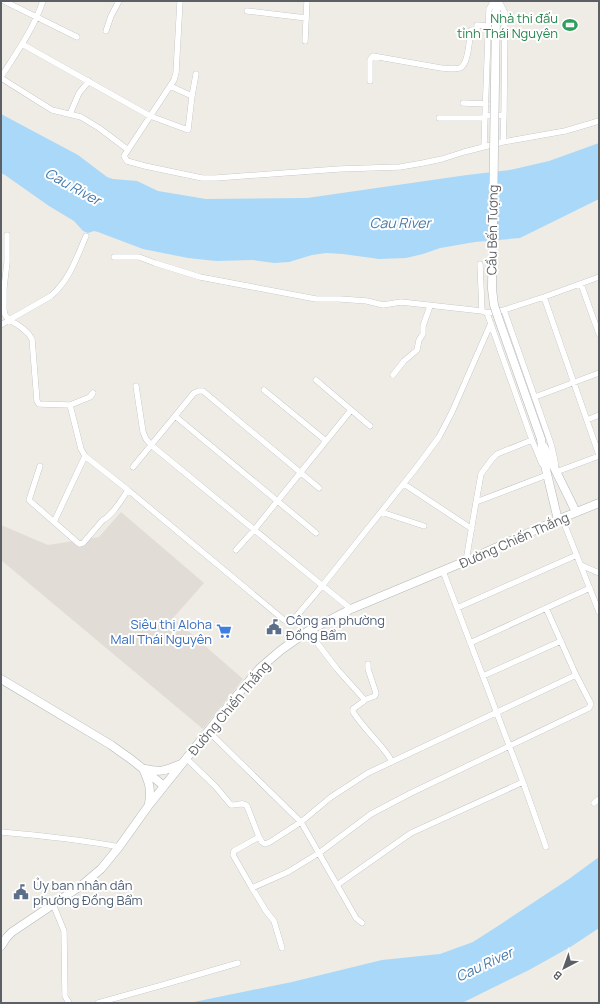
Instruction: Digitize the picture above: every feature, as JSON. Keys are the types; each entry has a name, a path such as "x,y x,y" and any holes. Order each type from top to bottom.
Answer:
{"main road":[{"name":"Cầu Bến Tượng","path":"497,1 492,289 494,304 499,320 541,439"},
{"path":"541,439 576,512"},
{"path":"541,439 547,475 560,519"},
{"name":"Đường Chiến Thắng","path":"1,946 12,932 82,885 100,869 119,847 184,760 233,700 260,668 281,650 308,631 351,609 599,503"},
{"path":"1,679 111,745 164,786"},
{"path":"143,769 164,771 184,760"},
{"path":"143,769 151,790 149,805"}],"street":[{"path":"4,1 77,37"},
{"path":"43,1 37,18 1,78 52,110 82,117 127,150"},
{"path":"106,31 120,1"},
{"path":"180,1 176,73 174,80 124,156 127,161 139,165 197,177 216,178 400,166 442,159 503,142 565,131 599,121"},
{"path":"305,41 307,1"},
{"path":"484,147 489,9 497,1 505,13 503,142"},
{"path":"247,11 306,18"},
{"path":"370,81 370,60 373,56 380,56 441,68 459,68 466,62 471,30 477,30 477,25 488,26"},
{"path":"22,44 150,116 188,130 196,74"},
{"path":"70,114 79,93 89,81"},
{"path":"170,86 192,96"},
{"path":"463,103 486,104"},
{"path":"439,118 504,115"},
{"path":"7,235 7,262 2,288 5,315 32,339 38,403 70,405 90,397 93,393"},
{"path":"1,324 51,296 56,291 69,276 86,236"},
{"path":"114,256 139,257 200,277 316,299 367,301 383,305 401,302 482,311 488,313 504,310 599,278"},
{"path":"480,264 482,311"},
{"path":"581,284 599,334"},
{"path":"504,310 552,444 556,472 599,455 544,297"},
{"path":"393,375 408,356 417,350 419,340 423,334 423,326 430,306"},
{"path":"476,502 547,475 535,449 488,313"},
{"path":"70,405 81,449 85,456 284,620 289,621 294,619 322,586 404,484 439,437 452,412 491,323"},
{"path":"535,396 599,373"},
{"path":"316,380 370,426"},
{"path":"136,386 143,432 151,445 351,609"},
{"path":"264,390 326,440"},
{"path":"133,467 194,393 203,391 319,488"},
{"path":"236,550 254,530 350,410"},
{"path":"587,420 599,415"},
{"path":"175,416 316,533"},
{"path":"466,561 481,474 492,458 497,454 532,440"},
{"path":"54,522 85,456"},
{"path":"40,466 29,500 80,544 83,543 117,506 128,490"},
{"path":"404,484 472,529"},
{"path":"381,512 424,526"},
{"path":"560,519 577,555 599,612"},
{"path":"456,608 577,555"},
{"path":"581,565 599,573"},
{"path":"442,571 497,713 546,847"},
{"path":"470,643 590,588"},
{"path":"252,888 288,872 319,853 372,814 411,793 588,708 591,704 576,675 546,608"},
{"path":"308,631 337,669 364,700"},
{"path":"483,676 561,641"},
{"path":"368,664 368,669 376,693 375,696 364,700 353,709 353,712 362,725 388,754 392,762"},
{"path":"184,760 216,787 231,805 243,803 247,806 259,837 262,842 266,844 301,822 331,797 368,773 576,675"},
{"path":"208,731 301,822 356,918 362,923"},
{"path":"337,885 411,833 523,782"},
{"path":"594,803 599,799"},
{"path":"1,832 65,838 119,847"},
{"path":"259,837 233,853 252,888 274,921 282,948"},
{"path":"53,904 64,931 65,996 69,1003"},
{"path":"98,1003 238,962"}],"shaded area":[{"path":"121,512 204,583 173,618 243,679 203,729 1,560 1,525 48,545 99,537"}],"water":[{"name":"Cau River","path":"1,114 78,155 107,177 137,181 158,191 206,199 307,198 510,170 549,161 599,143 599,199 520,238 475,242 440,248 406,258 379,259 326,253 312,255 289,262 274,263 253,260 216,261 188,258 143,249 98,232 94,231 88,233 83,231 74,221 49,206 1,173"},
{"name":"Cau River","path":"599,857 599,928 572,946 529,970 462,1003 189,1003 292,982 382,960 440,954 473,942 569,879"}],"place":[{"name":"Nhà thi đấu tỉnh Thái Nguyên","path":"570,25"},
{"name":"Công an phường Đồng Bẩm","path":"274,627"},
{"name":"Siêu thị Aloha Mall Thái Nguyên","path":"224,631"},
{"name":"Ủy ban nhân dân phường Đồng Bẩm","path":"21,892"}]}
